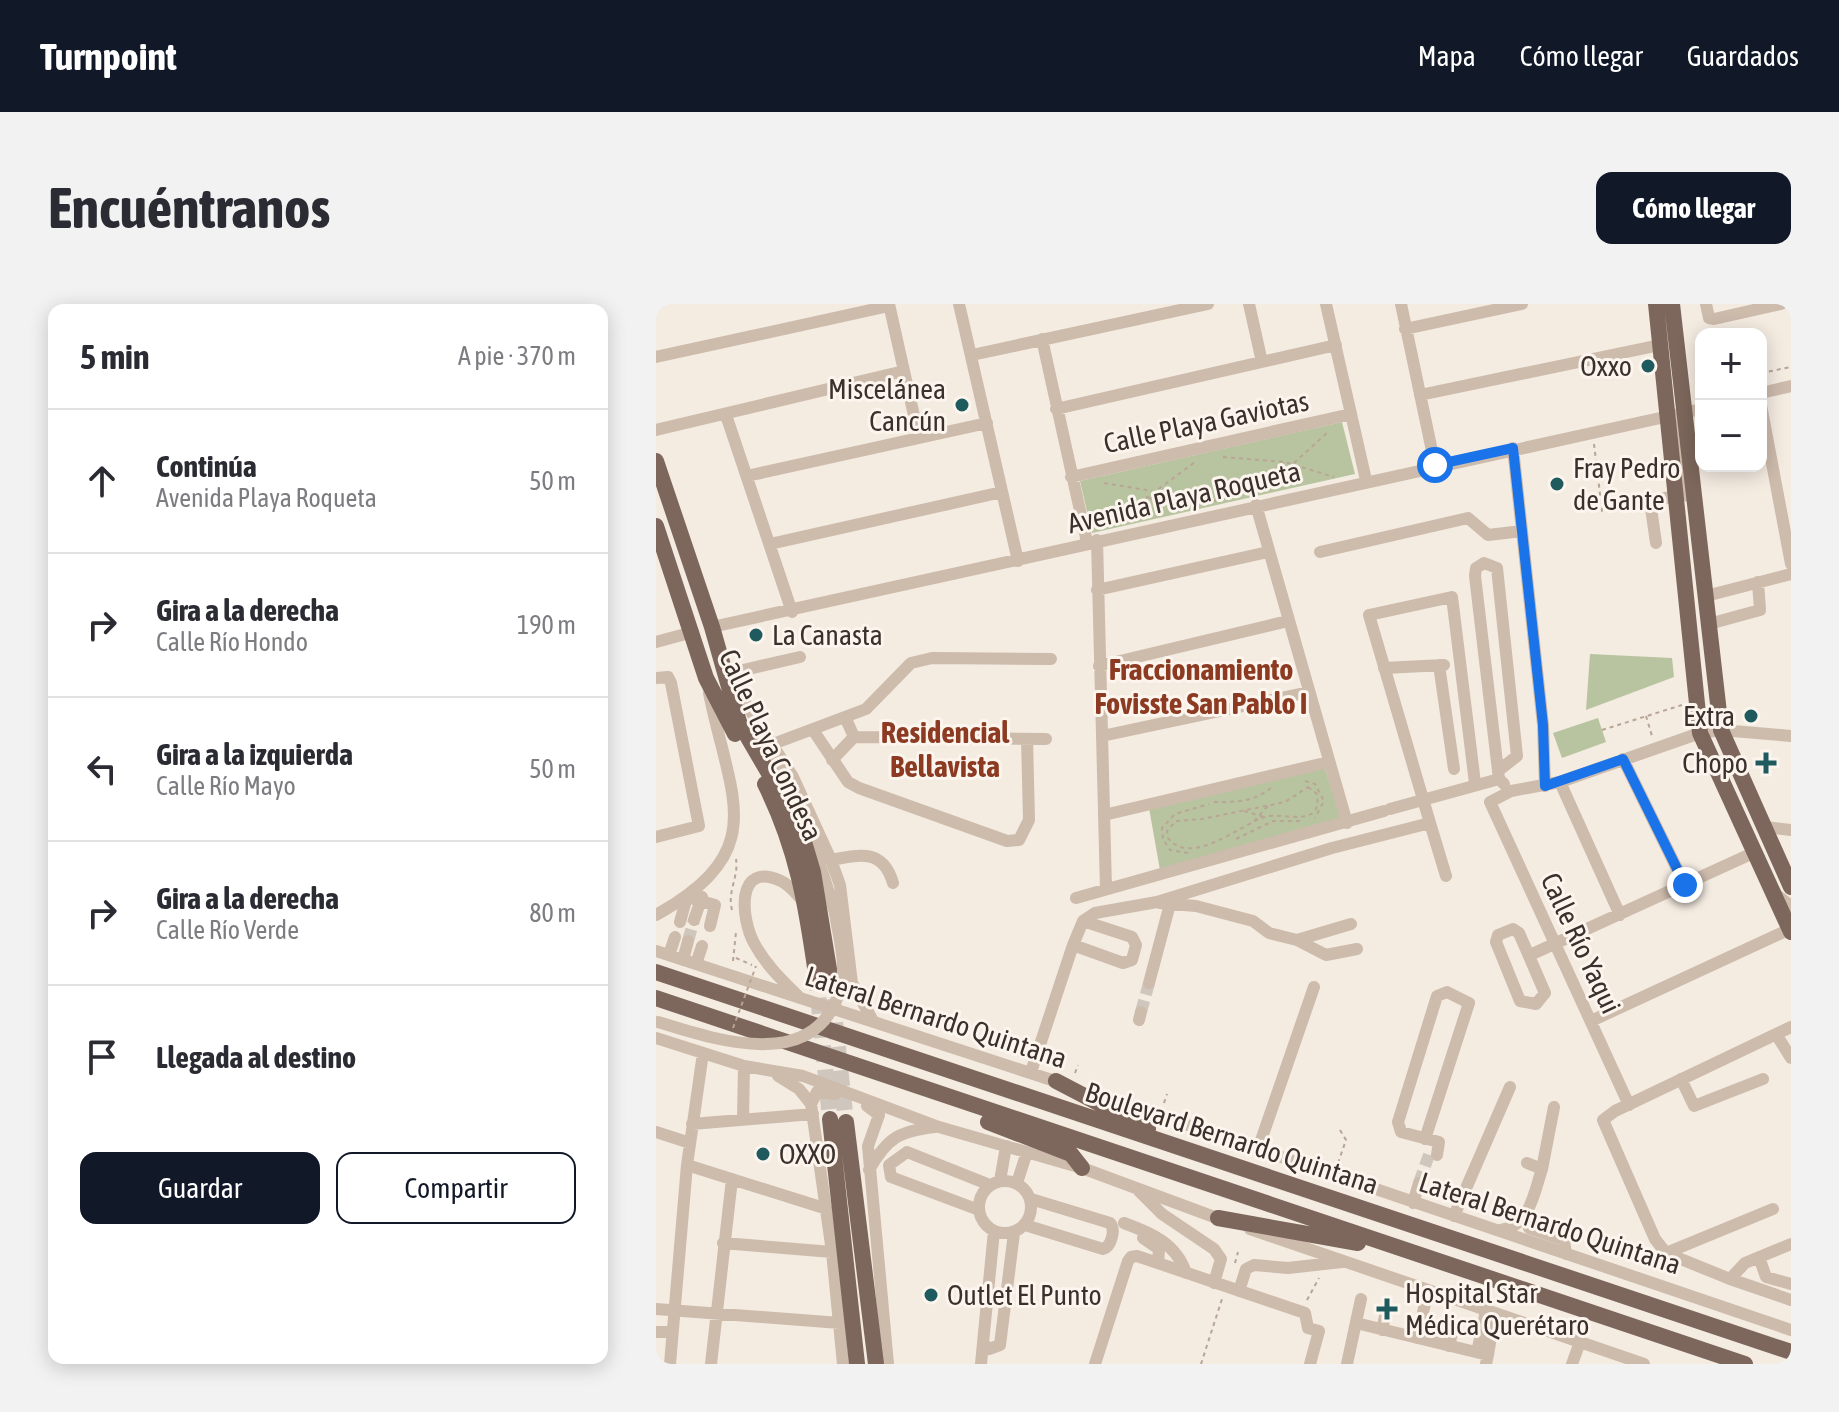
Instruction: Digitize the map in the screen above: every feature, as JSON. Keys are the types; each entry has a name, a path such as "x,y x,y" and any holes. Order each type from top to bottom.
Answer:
{"main road":[{"path":"1658,304 1700,733 1790,930"},
{"path":"1672,304 1693,411 1699,538 1721,730 1791,887"},
{"name":"Calle Playa Condesa","path":"656,461 712,627 739,722 799,825 813,872 823,975 787,829 706,678 656,526"},
{"name":"Boulevard Bernardo Quintana","path":"656,972 1791,1352"},
{"name":"Boulevard Bernardo Quintana","path":"656,998 1745,1364"},
{"path":"1056,1081 1192,1152"},
{"path":"922,1089 958,1111 1071,1154 1082,1168"},
{"path":"857,1364 838,1120 876,1364"},
{"path":"1218,1218 1414,1253"}],"street":[{"path":"959,304 1018,561"},
{"path":"972,355 1208,304"},
{"path":"1249,304 1262,362"},
{"path":"1326,304 1360,482"},
{"path":"1401,304 1435,465"},
{"path":"1405,329 1522,304"},
{"path":"1658,304 1668,324 1675,397 1667,414"},
{"path":"1706,304 1709,318 1731,309 1781,304"},
{"path":"656,357 889,305 919,438"},
{"path":"1042,339 1071,477 1092,541 1097,590 1106,889"},
{"path":"1056,409 1336,345"},
{"path":"1420,395 1660,345"},
{"path":"656,430 904,371"},
{"path":"1767,392 1791,386"},
{"name":"Avenida Playa Roqueta","path":"712,627 792,612 1435,465 1693,411"},
{"path":"726,415 792,612"},
{"name":"Calle Playa Gaviotas","path":"1071,477 1348,415"},
{"path":"747,476 987,423"},
{"path":"1767,437 1791,564"},
{"path":"1513,448 1543,725 1545,786"},
{"path":"770,544 1002,492"},
{"path":"1656,543 1650,501 1676,496"},
{"path":"1256,505 1347,823"},
{"path":"1320,552 1468,518 1488,535 1522,531"},
{"path":"1097,590 1268,552"},
{"path":"1076,898 1347,823 1499,775 1517,756 1497,568 1484,563 1476,568 1475,576 1499,775 1511,791 1560,782 1700,733 1721,730 1791,736"},
{"path":"1706,596 1791,574"},
{"path":"1709,624 1753,615 1760,610 1758,582"},
{"path":"1446,876 1369,615 1447,597 1454,601 1475,783"},
{"path":"1099,666 1288,621"},
{"path":"656,642 693,632"},
{"path":"726,674 800,657"},
{"path":"773,744 866,709 911,663 932,658 1051,659"},
{"path":"1384,668 1459,664"},
{"path":"1439,665 1454,769"},
{"path":"1488,683 1507,668"},
{"path":"726,674 793,777 831,860 840,885 852,983 873,1021"},
{"path":"657,1022 716,1040 775,1046 803,1035 828,1017 842,984 842,953 835,913 808,825 785,779 749,727 726,674"},
{"path":"656,678 668,677 671,683 699,826 656,837"},
{"path":"680,922 706,882 723,864 733,840 735,814 706,678"},
{"path":"1102,736 1309,692"},
{"path":"846,719 854,737"},
{"path":"813,730 848,782 1007,841 1019,840 1029,820 1027,739"},
{"path":"832,760 854,737 1046,739"},
{"path":"1623,759 1685,885"},
{"path":"1104,815 1329,762"},
{"path":"1560,782 1620,915"},
{"name":"Calle Río Yaqui","path":"1511,791 1490,802 1629,1105"},
{"path":"1164,903 1332,848 1430,823"},
{"path":"1766,827 1791,830"},
{"path":"1530,955 1753,853"},
{"path":"831,860 851,856 878,858 888,865 893,883"},
{"path":"801,999 768,966 753,942 742,904 744,891 751,883 770,878 787,884 806,903"},
{"path":"1771,891 1791,906"},
{"path":"694,899 694,920"},
{"path":"656,915 694,899 715,905 710,926"},
{"path":"1149,983 1164,903"},
{"path":"1031,1072 1073,945 1083,921 1095,913 1115,907 1164,903 1196,906 1253,921 1269,933 1297,940 1326,955 1357,949"},
{"path":"1073,945 1123,963 1132,960 1136,945 1132,937 1083,921"},
{"path":"1297,940 1351,924"},
{"path":"1513,929 1519,933 1530,955 1545,993 1536,1004 1526,1005 1520,1001 1496,942 1498,935 1513,929"},
{"path":"1591,1021 1790,930"},
{"path":"663,953 675,937"},
{"path":"688,941 689,962"},
{"path":"689,962 702,946"},
{"name":"Lateral Bernardo Quintana","path":"663,953 1031,1072 1791,1330"},
{"path":"1258,1149 1314,987"},
{"path":"1447,992 1464,997 1469,1003 1431,1147 1401,1132 1398,1122 1437,996 1447,992"},
{"path":"1791,1027 1603,1120 1655,1239 1666,1253 1791,1300"},
{"path":"1776,1034 1791,1058"},
{"path":"656,1038 786,1079 812,1109"},
{"path":"670,1364 687,1165 703,1053"},
{"path":"743,1119 750,1067"},
{"path":"750,1067 803,1076 939,1127 1082,1168 1338,1262 1639,1363"},
{"path":"1681,1079 1694,1106 1763,1079"},
{"path":"1454,1216 1510,1087"},
{"path":"843,1364 827,1209 812,1109 813,1096 823,1090 876,1110 879,1123 868,1146 869,1170 888,1364"},
{"path":"1498,1230 1512,1229 1525,1217 1542,1169 1554,1107"},
{"path":"692,1124 812,1109"},
{"path":"869,1170 878,1153 907,1130 939,1127"},
{"path":"656,1132 690,1143"},
{"path":"1006,1146 995,1183 981,1196 981,1219 994,1231 1014,1233 1025,1225 1031,1213 1031,1199"},
{"path":"979,1210 891,1177 889,1165 907,1152 995,1183 1017,1183 1031,1199 1110,1223 1113,1229 1109,1244 1103,1249 1025,1225"},
{"path":"1017,1183 1027,1152"},
{"path":"1527,1163 1542,1169"},
{"path":"687,1165 827,1209"},
{"path":"711,1364 732,1179"},
{"path":"1417,1204 1423,1185"},
{"path":"1134,1186 1162,1214 1214,1249 1221,1259 1226,1287"},
{"path":"1666,1253 1773,1209"},
{"path":"1525,1217 1529,1228 1564,1240 1566,1254"},
{"path":"1158,1263 1159,1249 1153,1242 1123,1227 1159,1237 1173,1249 1186,1273"},
{"path":"981,1364 994,1231"},
{"path":"983,1343 999,1352 1014,1233"},
{"path":"723,1243 832,1252"},
{"path":"1730,1279 1745,1263 1791,1244"},
{"path":"1095,1364 1131,1257 1158,1263 1302,1313 1308,1328 1319,1331 1310,1364"},
{"path":"1759,1257 1766,1277 1791,1284"},
{"path":"1226,1287 1254,1265 1288,1268 1338,1262"},
{"path":"1417,1338 1428,1291"},
{"path":"1347,1364 1361,1299"},
{"path":"1382,1330 1387,1307"},
{"path":"656,1309 715,1311 840,1323"},
{"path":"1356,1323 1483,1357 1491,1312"},
{"path":"1449,1346 1453,1329"},
{"path":"656,1332 672,1332"},
{"path":"1572,1364 1580,1342"}],"path":[{"path":"1767,372 1791,367"},
{"path":"1293,464 1348,415"},
{"path":"1592,431 1602,511 1650,501"},
{"path":"1092,541 1206,455"},
{"path":"1222,456 1285,462 1360,482"},
{"path":"1148,498 1214,501 1285,462"},
{"path":"1099,482 1155,492"},
{"path":"1602,730 1682,704 1685,715"},
{"path":"1646,716 1653,737"},
{"path":"1230,843 1273,821 1314,819 1324,801 1315,784 1303,781"},
{"path":"1220,847 1196,852 1170,850 1163,839 1162,828 1175,814 1213,802 1239,803 1261,797 1277,786"},
{"path":"1308,787 1317,794 1315,811 1307,816 1264,817 1223,840 1193,847 1180,847 1168,838 1167,831 1176,821 1269,805 1285,802 1308,787"},
{"path":"1253,822 1257,814 1269,805"},
{"path":"1243,811 1264,817"},
{"path":"731,1033 756,966 734,957"},
{"path":"1334,1176 1346,1140 1340,1130"},
{"path":"1234,1264 1238,1252"},
{"path":"1302,1313 1314,1284 1338,1262"},
{"path":"1201,1364 1226,1287"}],"green space":[{"path":"1342,422 1355,474 1092,533 1080,481"},
{"path":"1590,654 1672,658 1674,677 1586,710"},
{"path":"1598,718 1606,742 1562,758 1553,733"},
{"path":"1324,765 1342,822 1160,870 1149,808"}],"tunnel":[{"path":"688,941 694,920"},
{"path":"816,974 830,1119"},
{"path":"830,975 846,1122"},
{"path":"1141,1012 1149,983"},
{"path":"1419,1183 1430,1152"}],"place":[{"name":"Oxxo","path":"1648,366"},
{"name":"Miscelánea Cancún","path":"962,405"},
{"name":"Fray Pedro de Gante","path":"1557,484"},
{"name":"La Canasta","path":"756,635"},
{"name":"Extra","path":"1751,716"},
{"name":"Chopo","path":"1766,763"},
{"name":"OXXO","path":"763,1154"},
{"name":"Outlet El Punto","path":"931,1295"},
{"name":"Hospital Star Médica Querétaro","path":"1387,1309"}],"district":[{"name":"Fraccionamiento Fovisste San Pablo I","path":"1201,686"},
{"name":"Residencial Bellavista","path":"945,749"}],"route":[{"path":"1435,465 1513,448 1543,725 1545,786 1623,759 1685,885"}]}
